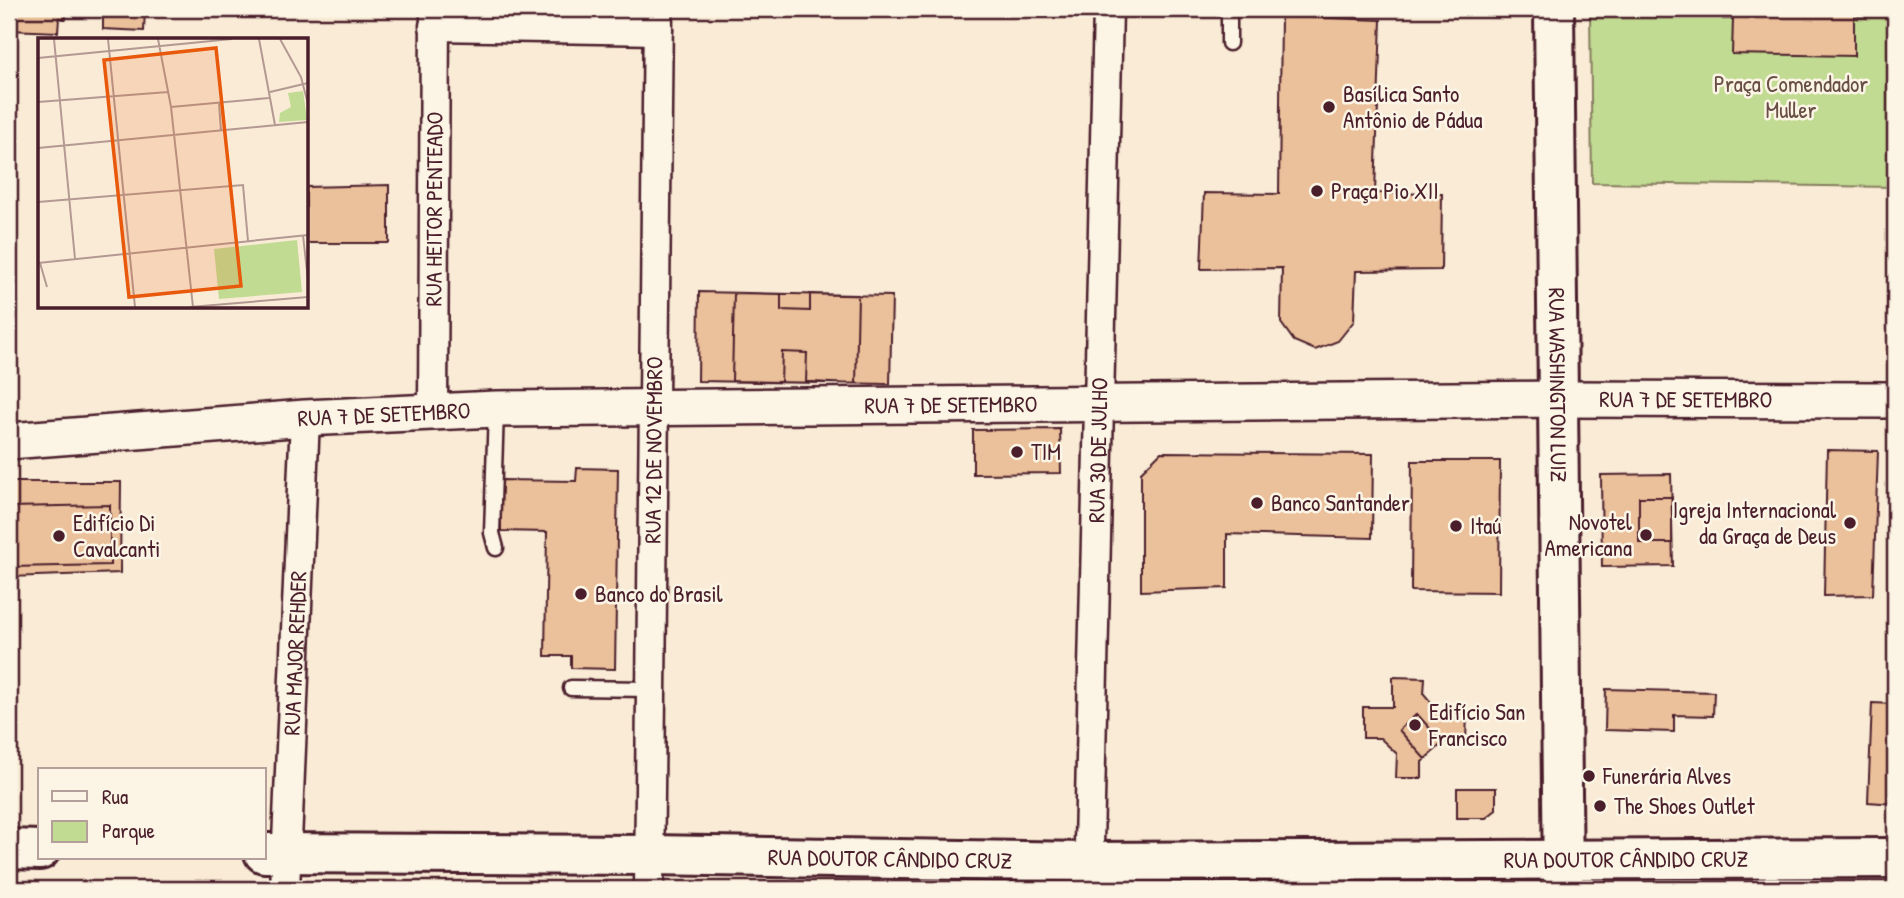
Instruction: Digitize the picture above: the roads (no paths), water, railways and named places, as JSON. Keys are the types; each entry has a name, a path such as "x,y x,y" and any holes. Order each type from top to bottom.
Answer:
{"main road":[{"name":"RUA WASHINGTON LUIZ","path":"1554,9 1563,875"},
{"path":"9,849 38,850"},
{"name":"RUA DOUTOR CÂNDIDO CRUZ","path":"278,865 1087,876 1563,875 1895,858"}],"street":[{"name":"RUA 30 DE JULHO","path":"1087,876 1108,9"},
{"path":"435,18 658,19"},
{"name":"RUA HEITOR PENTEADO","path":"433,410 435,18"},
{"name":"RUA 12 DE NOVEMBRO","path":"650,872 658,19"},
{"name":"RUA 7 DE SETEMBRO","path":"9,441 433,410 1560,398 1895,400"},
{"name":"RUA MAJOR REHDER","path":"278,865 305,418"}],"lane":[{"path":"1229,9 1229,43"},
{"path":"496,409 492,533 496,548"},
{"path":"571,688 652,689"}],"place":[{"name":"Basílica Santo Antônio de Pádua","path":"1329,107"},
{"name":"Praça Pio XII","path":"1317,191"},
{"name":"TIM","path":"1017,452"},
{"name":"Banco Santander","path":"1257,503"},
{"name":"Igreja Internacional da Graça de Deus","path":"1850,523"},
{"name":"Itaú","path":"1456,526"},
{"name":"Novotel Americana","path":"1646,535"},
{"name":"Edifício Di Cavalcanti","path":"59,536"},
{"name":"Banco do Brasil","path":"581,594"},
{"name":"Edifício San Francisco","path":"1415,725"},
{"name":"Funerária Alves","path":"1589,776"},
{"name":"The Shoes Outlet","path":"1600,806"}],"park label":[{"name":"Praça Comendador Muller","path":"1791,97"}]}
